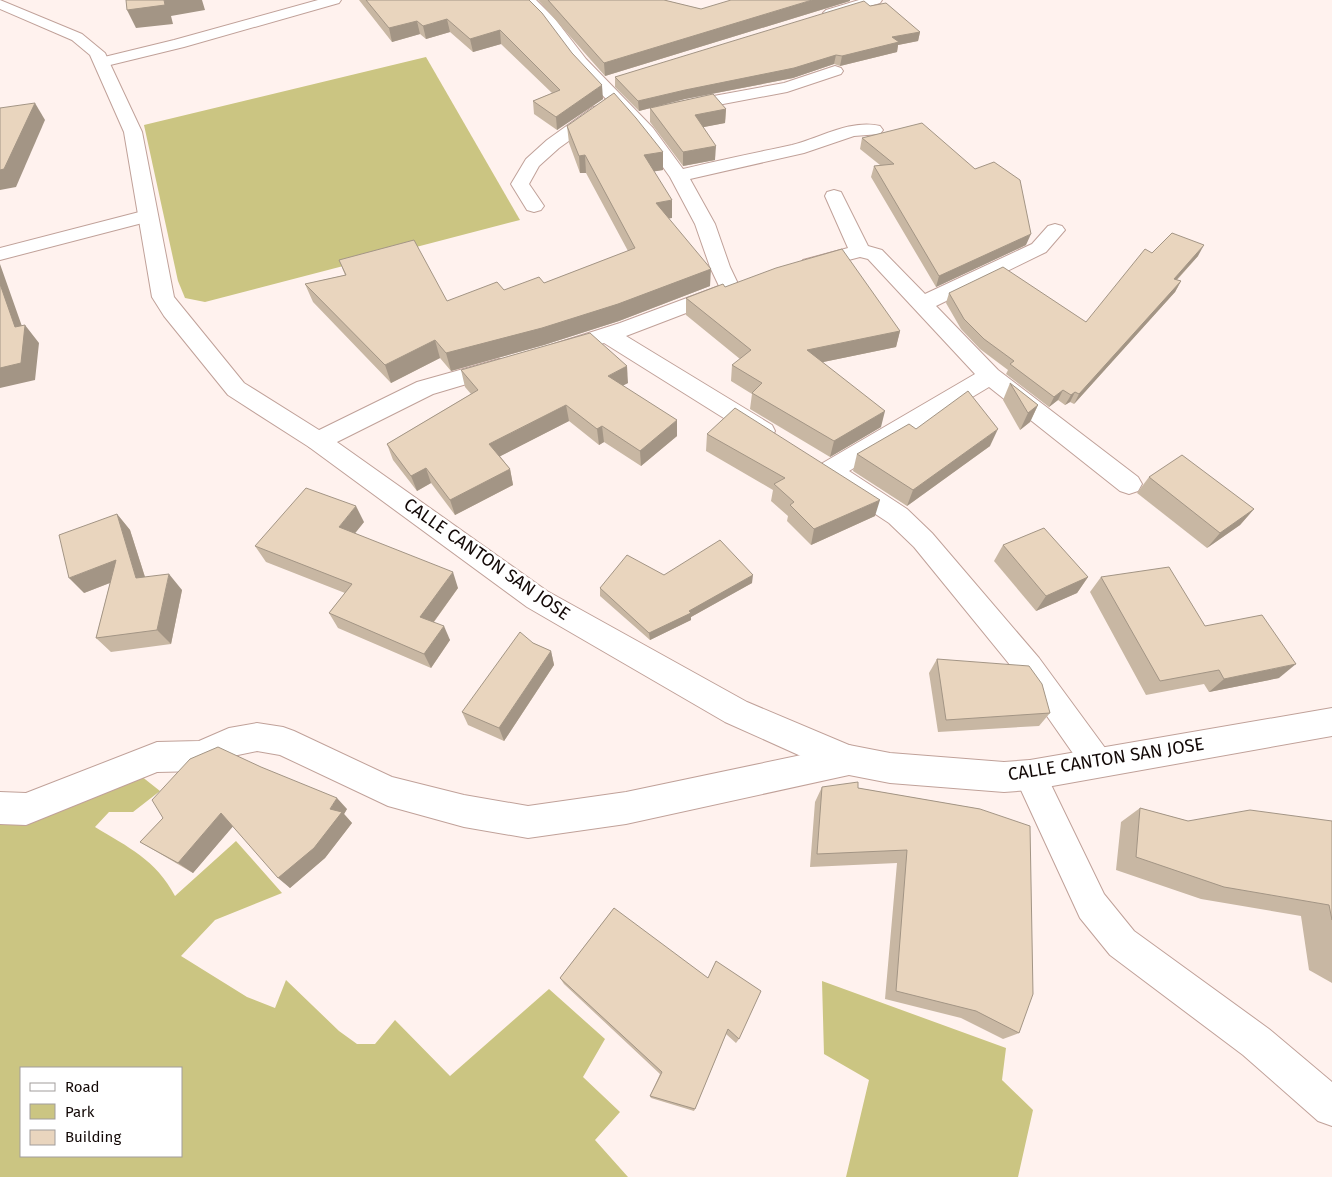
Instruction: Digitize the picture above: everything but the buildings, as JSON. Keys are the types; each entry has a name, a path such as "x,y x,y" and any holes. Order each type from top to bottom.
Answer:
{"street":[{"path":"102,62 178,44 334,0"},
{"path":"528,0 550,22 580,62 616,99 644,117 647,132 679,176 705,224 720,267 739,286 607,335 543,355"},
{"path":"818,16 875,0"},
{"name":"CALLE CANTON SAN JOSE","path":"0,4 76,37 90,46 102,62 133,132 146,216 164,296 172,311 236,388 318,441 538,599 736,712 814,747 849,760 890,768 1004,777 1030,775 1332,722"},
{"path":"669,110 787,87 835,71"},
{"path":"602,84 621,79"},
{"path":"534,206 520,184 532,163 553,144 616,99"},
{"path":"679,176 724,164 798,149 852,131 874,130"},
{"path":"834,196 860,251"},
{"path":"0,254 146,216"},
{"path":"922,304 1040,248 1055,230"},
{"path":"795,268 860,251 875,254 990,376 1129,484"},
{"path":"607,335 780,441"},
{"path":"318,441 425,388 516,363"},
{"path":"990,376 821,466 898,516 923,540 1030,667 1097,762"},
{"path":"0,808 26,809 157,757 201,756 229,742 258,737 283,740 388,791 464,812 528,822 626,808 849,760"},
{"path":"1030,775 1092,906 1122,944 1256,1042 1332,1106"}],"green space":[{"path":"426,57 520,220 205,302 185,298 178,281 144,125"},
{"path":"136,772 160,791 133,812 109,812 95,827 130,848 150,864 159,873 175,896 236,841 282,893 215,920 181,956 247,997 275,1008 286,980 339,1031 357,1044 375,1044 395,1020 450,1076 549,989 605,1039 583,1077 620,1112 595,1140 628,1177 0,1177 0,825"},
{"path":"822,981 1006,1048 1002,1080 1033,1110 1018,1177 846,1177 869,1080 824,1054"}]}
